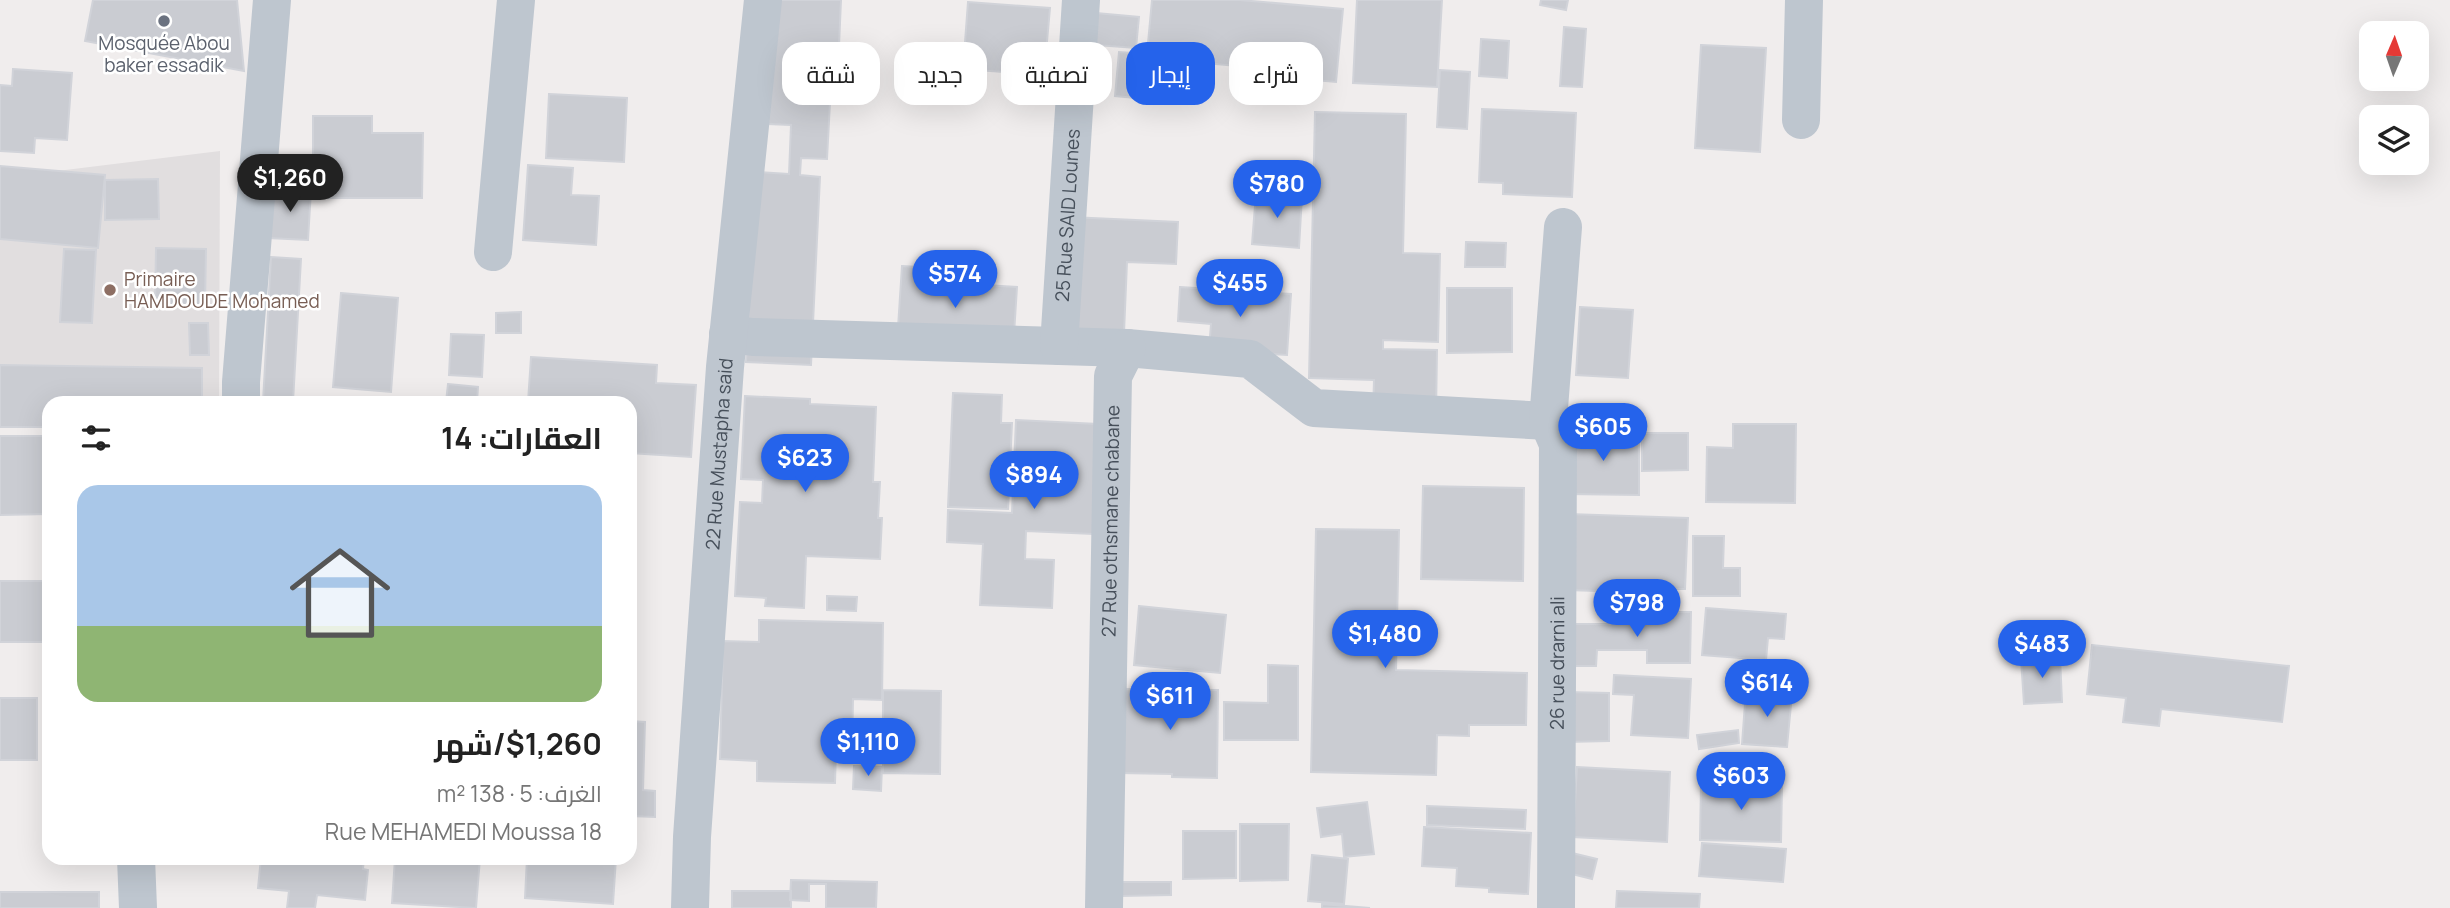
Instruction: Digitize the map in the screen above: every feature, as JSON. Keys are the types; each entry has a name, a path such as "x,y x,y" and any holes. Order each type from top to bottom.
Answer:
{"street":[{"path":"241,396 272,0"},
{"path":"493,252 516,0"},
{"name":"22 Rue Mustapha said","path":"690,908 692,823 728,334 763,0"},
{"name":"25 Rue SAID Lounes","path":"1059,346 1081,0"},
{"path":"1801,120 1804,0"},
{"path":"728,334 753,337 1128,348 1250,359 1314,408 1548,421 1563,228"},
{"name":"27 Rue othsmane chabane","path":"1104,908 1113,376 1128,348"},
{"name":"26 rue drarni ali","path":"1548,421 1558,444 1556,908"},
{"path":"136,865 138,908"}],"shaded area":[{"name":"Primaire HAMDOUDE Mohamed","path":"220,151 219,396 42,396 42,403 0,406 0,178"}],"building":[{"name":"Mosquée Abou baker essadik","path":"93,0 237,0 244,71 85,41"},
{"path":"773,0 841,0 839,42 782,42 782,105 830,105 827,159 801,158 800,175 820,177 811,365 746,362 756,172 789,174 791,125 768,124"},
{"path":"1152,0 1240,0 1343,9 1336,82 1323,81 1323,42 1229,42 1229,65 1215,64 1215,42 1148,42"},
{"path":"1357,0 1442,0 1437,87 1353,83"},
{"path":"1541,0 1568,0 1566,10 1540,5"},
{"path":"968,2 1050,8 1047,42 1001,42 1001,72 987,71 987,42 965,42"},
{"path":"1085,12 1139,17 1137,42 1126,42 1126,47 1112,46 1112,42 1083,42"},
{"path":"1564,27 1586,29 1582,87 1560,86"},
{"path":"1481,39 1509,41 1507,78 1479,76"},
{"path":"1701,45 1766,48 1760,152 1695,148"},
{"path":"1119,52 1126,52 1126,97 1115,96"},
{"path":"13,69 72,73 67,140 35,138 34,153 0,151 0,85 12,86"},
{"path":"1440,70 1470,72 1467,129 1437,127"},
{"path":"549,94 627,98 624,162 546,158"},
{"path":"1482,109 1576,113 1572,197 1503,194 1503,183 1479,182"},
{"path":"1315,112 1406,114 1403,253 1440,254 1438,342 1383,340 1383,349 1437,350 1436,414 1373,413 1374,380 1309,378"},
{"path":"313,116 372,116 372,133 423,133 422,198 313,198"},
{"path":"528,165 573,168 571,195 599,196 596,245 523,240"},
{"path":"0,166 105,175 98,248 0,239"},
{"path":"158,179 159,219 105,220 105,180"},
{"path":"272,187 311,190 308,240 268,238"},
{"path":"1256,193 1302,196 1299,248 1252,244"},
{"path":"1070,217 1178,222 1176,264 1127,262 1124,333 1064,330"},
{"path":"1466,242 1506,243 1505,267 1465,267"},
{"path":"156,248 206,249 205,306 155,305"},
{"path":"64,249 96,250 92,323 60,322"},
{"path":"271,257 301,259 293,396 263,396"},
{"path":"902,266 986,271 985,285 1017,287 1013,350 897,343"},
{"path":"1180,287 1291,294 1287,355 1209,350 1211,324 1178,321"},
{"path":"1447,288 1512,288 1512,352 1447,353"},
{"path":"341,293 398,298 391,392 333,387"},
{"path":"1580,307 1633,310 1628,378 1576,375"},
{"path":"521,312 521,333 496,333 496,313"},
{"path":"189,323 208,323 209,355 190,355"},
{"path":"451,334 484,335 482,377 449,375"},
{"path":"531,357 657,365 656,383 696,385 691,457 637,453 637,396 528,396"},
{"path":"0,365 202,368 202,396 42,396 42,427 0,427"},
{"path":"448,384 478,387 477,396 447,396"},
{"path":"953,393 1002,395 1001,423 1012,423 1008,509 948,507"},
{"path":"745,396 810,399 810,404 876,407 873,482 880,482 880,559 806,556 804,608 765,606 766,598 735,596 740,502 762,503 763,480 741,479"},
{"path":"1016,420 1098,424 1093,534 1026,531 1025,559 1054,560 1052,608 980,605 983,544 947,542 948,510 1012,513"},
{"path":"1733,424 1796,424 1795,503 1706,502 1707,447 1733,448"},
{"path":"1568,431 1639,433 1639,495 1567,494"},
{"path":"1642,433 1688,433 1688,470 1642,471"},
{"path":"0,436 42,436 42,514 0,515"},
{"path":"1423,486 1524,488 1523,581 1421,579"},
{"path":"1568,514 1688,518 1685,589 1665,589 1665,593 1566,590"},
{"path":"1316,529 1399,530 1396,670 1527,673 1526,725 1469,725 1469,736 1437,735 1436,775 1311,772"},
{"path":"1693,536 1724,536 1723,568 1740,568 1740,596 1693,596"},
{"path":"0,581 42,581 42,642 0,642"},
{"path":"827,596 857,597 856,611 827,610"},
{"path":"1139,606 1226,615 1220,673 1134,665"},
{"path":"1706,608 1786,614 1784,639 1768,638 1766,660 1702,655"},
{"path":"1642,612 1691,612 1690,663 1647,663 1647,650 1597,650 1596,666 1574,666 1574,624 1642,624"},
{"path":"759,620 883,623 882,700 853,699 852,750 836,749 835,783 757,781 757,761 720,759 723,641 759,642"},
{"path":"2092,645 2289,666 2282,722 2161,709 2159,726 2123,722 2126,698 2087,694"},
{"path":"2060,657 2062,702 2024,704 2021,659"},
{"path":"1268,665 1298,666 1298,740 1224,740 1224,702 1268,703"},
{"path":"1614,675 1691,679 1688,738 1631,735 1634,695 1613,694"},
{"path":"1121,689 1218,690 1217,778 1120,773"},
{"path":"883,690 941,691 940,774 883,773"},
{"path":"1746,690 1792,694 1787,747 1742,744"},
{"path":"1566,692 1609,693 1609,741 1566,742"},
{"path":"0,698 37,698 37,760 0,760"},
{"path":"637,721 645,722 643,790 655,791 655,817 637,816"},
{"path":"1738,730 1739,743 1699,749 1697,735"},
{"path":"854,766 882,767 881,791 853,789"},
{"path":"1577,767 1670,772 1667,842 1573,837"},
{"path":"1701,783 1782,785 1781,842 1700,840"},
{"path":"1367,802 1374,854 1344,857 1342,834 1321,837 1317,808"},
{"path":"1427,806 1526,810 1525,829 1427,825"},
{"path":"1240,824 1289,824 1288,880 1240,881"},
{"path":"1424,827 1531,833 1528,894 1489,892 1489,888 1456,886 1457,868 1422,866"},
{"path":"1183,831 1236,831 1236,878 1183,879"},
{"path":"1702,843 1786,849 1783,882 1699,876"},
{"path":"1568,852 1597,859 1592,879 1564,872"},
{"path":"1312,855 1348,859 1344,904 1308,901"},
{"path":"260,865 363,865 363,869 368,870 365,900 317,895 315,908 287,908 289,891 258,888"},
{"path":"395,865 479,865 476,908 392,903"},
{"path":"527,865 616,865 613,904 525,898"},
{"path":"791,880 877,882 876,908 826,908 826,884 809,884 809,901 790,900"},
{"path":"1121,882 1171,882 1171,895 1121,896"},
{"path":"732,891 791,891 791,908 732,908"},
{"path":"1617,891 1700,894 1699,908 1616,908"},
{"path":"0,892 99,892 99,908 0,908"},
{"path":"1322,904 1370,908 1322,908"}],"place":[{"name":"Mosquée Abou baker essadik","path":"164,21"},
{"name":"Primaire HAMDOUDE Mohamed","path":"110,290"}]}
